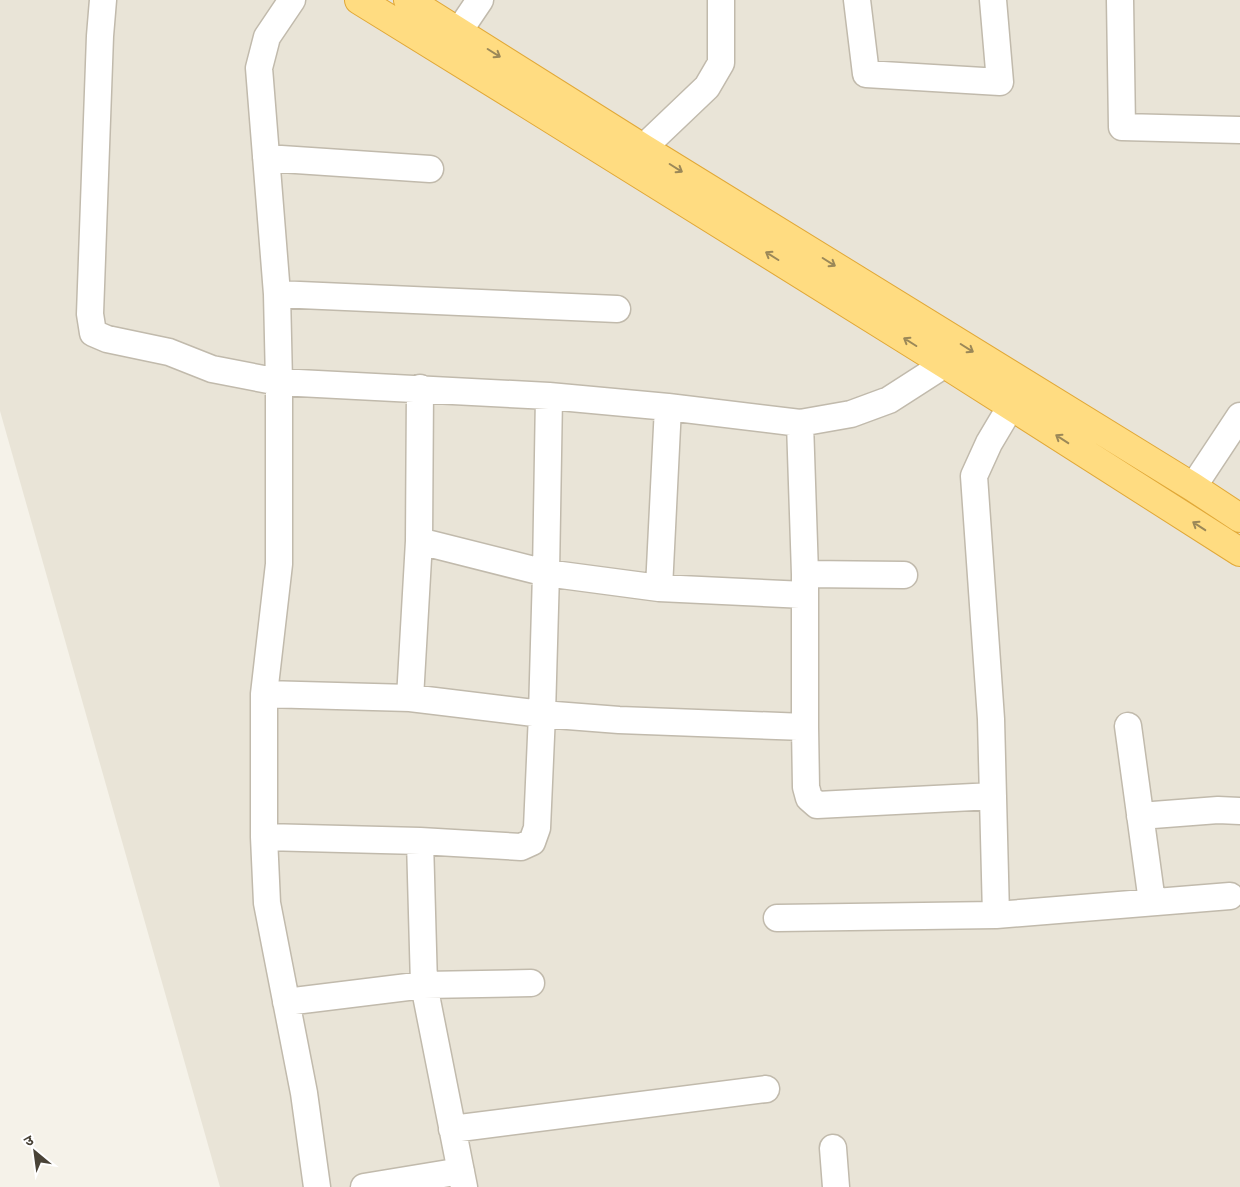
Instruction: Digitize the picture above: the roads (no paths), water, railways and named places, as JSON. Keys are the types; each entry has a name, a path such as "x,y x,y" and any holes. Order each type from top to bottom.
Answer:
{"highway":[{"path":"359,0 945,364 1240,552"},
{"path":"408,0 1240,518"}],"street":[{"path":"103,0 100,36 90,314 93,333 107,339 169,352 212,369 278,382 549,396 668,407 800,423 851,414 889,400 945,364"},
{"path":"292,0 267,37 259,68 277,294 278,382 279,564 264,694 264,837 267,904 304,1093 317,1187"},
{"path":"459,31 480,0"},
{"path":"643,148 707,87 721,63 721,0"},
{"path":"857,0 866,74 1000,82 993,0"},
{"path":"1120,0 1122,127 1240,130"},
{"path":"266,158 430,169"},
{"path":"277,294 617,309"},
{"path":"410,698 419,541 420,388"},
{"path":"264,837 420,841 522,847 532,842 537,828 542,714 549,396"},
{"path":"996,915 991,719 974,476 989,443 1011,406"},
{"path":"659,588 668,407"},
{"path":"1193,487 1240,416"},
{"path":"800,423 805,584 806,787 809,798 817,805 993,796"},
{"path":"419,541 546,573 659,588 805,584 904,575"},
{"path":"264,694 410,698 542,714 619,720 805,727"},
{"path":"1128,726 1152,902"},
{"path":"1140,816 1218,810 1240,811"},
{"path":"364,1187 463,1179 424,985 420,841"},
{"path":"776,918 996,915 1230,896"},
{"path":"286,1002 424,985 531,983"},
{"path":"452,1129 766,1089"},
{"path":"832,1148 836,1187"}]}
